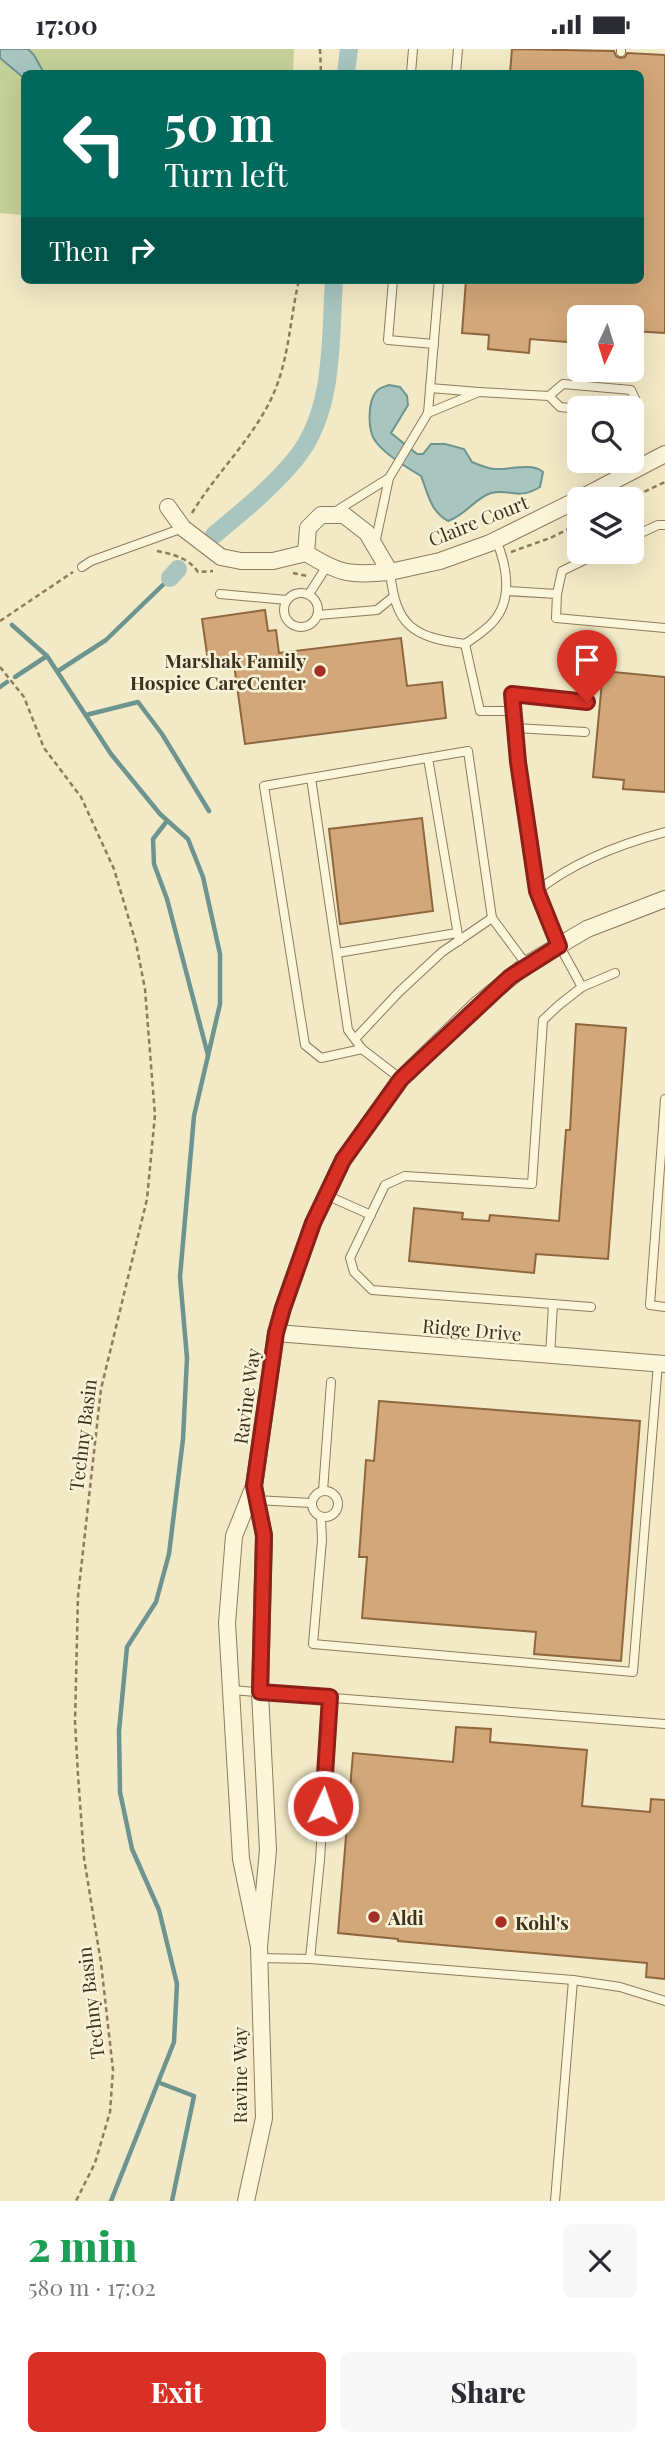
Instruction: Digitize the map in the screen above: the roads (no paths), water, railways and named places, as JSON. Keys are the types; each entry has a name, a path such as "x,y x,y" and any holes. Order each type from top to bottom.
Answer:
{"street":[{"name":"Claire Court","path":"602,487 665,454"},
{"name":"Claire Court","path":"306,553 327,566 354,575 390,572 499,548 567,506"},
{"path":"168,507 183,528 221,557 241,561 272,561 306,553 308,528 321,515 344,515 367,533 390,572"},
{"name":"Ravine Way","path":"259,1952 241,1859 227,1623 234,1536 255,1493 276,1333 294,1275 343,1160 401,1079 477,1005 526,965 587,929 665,899"},
{"name":"Ridge Drive","path":"276,1333 662,1363"},
{"name":"Ravine Way","path":"246,2201 264,2117 259,1952 268,1850 260,1692 264,1535 255,1493"}],"lane":[{"path":"411,70 413,49"},
{"path":"456,70 458,49"},
{"path":"393,284 388,340 433,344"},
{"path":"375,547 389,478 428,413 439,284"},
{"path":"549,396 563,384 631,390 634,396"},
{"path":"430,388 549,396 560,407 567,408"},
{"path":"428,413 479,392"},
{"path":"330,515 389,478"},
{"path":"644,531 665,525"},
{"path":"82,567 91,561 183,528"},
{"path":"390,572 393,597 401,617 415,630 435,640 465,644 494,622 505,599 499,548"},
{"path":"576,564 562,571 555,618 665,628"},
{"path":"309,594 327,566"},
{"path":"506,591 557,594"},
{"path":"297,593 309,594 317,603 318,615 311,624 300,627 294,625 285,617 287,600 297,593"},
{"path":"220,594 287,600"},
{"path":"318,615 377,610 393,597"},
{"path":"465,644 480,711 513,711"},
{"path":"582,987 559,946 537,891 512,694 587,702"},
{"path":"515,728 585,731"},
{"path":"362,1049 321,1058 305,1045 264,786 468,751 492,918 526,965"},
{"path":"428,758 458,937"},
{"path":"311,778 348,1030 362,1049 401,1079"},
{"path":"537,891 560,872 641,838 665,832"},
{"path":"355,1039 399,992 458,937 492,918"},
{"path":"337,953 458,937"},
{"path":"591,1307 372,1290 354,1272 350,1258 385,1185 405,1176 532,1184 543,1020 582,987 615,973"},
{"path":"665,1099 650,1305 665,1307"},
{"path":"326,1195 371,1215"},
{"path":"550,1356 553,1304"},
{"path":"321,1517 322,1540 313,1644 633,1672 662,1363"},
{"path":"323,1491 331,1382"},
{"path":"323,1491 334,1495 338,1505 332,1515 321,1517 315,1514 311,1503 313,1497 323,1491"},
{"path":"255,1493 311,1503"},
{"path":"231,1690 665,1724"},
{"path":"310,1959 320,1860 330,1697"},
{"path":"259,1952 310,1959 573,1980 620,1987 665,2001"},
{"path":"555,2201 573,1980"}],"water":[{"path":"0,49 28,49 42,70 21,70 21,76 0,58"},
{"path":"389,385 400,387 407,396 408,405 391,433 417,454 423,454 431,444 445,444 464,449 472,462 488,468 533,467 543,472 540,487 520,494 491,493 448,521 442,517 433,507 421,476 391,456 373,437 370,415 372,400 379,389"}],"waterway":[{"path":"346,70 349,49"},
{"path":"214,535 278,478 297,457 309,438 318,417 328,372 334,284"},
{"path":"170,578 178,569"},
{"path":"58,671 106,640 170,578"},
{"path":"12,625 47,656 111,754 160,814 188,839 203,877 220,954 220,1004 194,1116 180,1277 187,1358 183,1439 169,1554 156,1602 127,1647 119,1731 120,1792 132,1849 159,1910 177,1984 174,2042 111,2201"},
{"path":"15,677 47,656"},
{"path":"0,687 7,682"},
{"path":"86,715 138,702 162,734 209,811"},
{"path":"167,821 153,839 154,864 167,899 208,1055"},
{"path":"160,2083 194,2096 172,2201"}],"place":[{"name":"Marshak Family Hospice CareCenter","path":"320,671"},
{"name":"Aldi","path":"374,1917"},
{"name":"Kohl's","path":"501,1922"}]}
